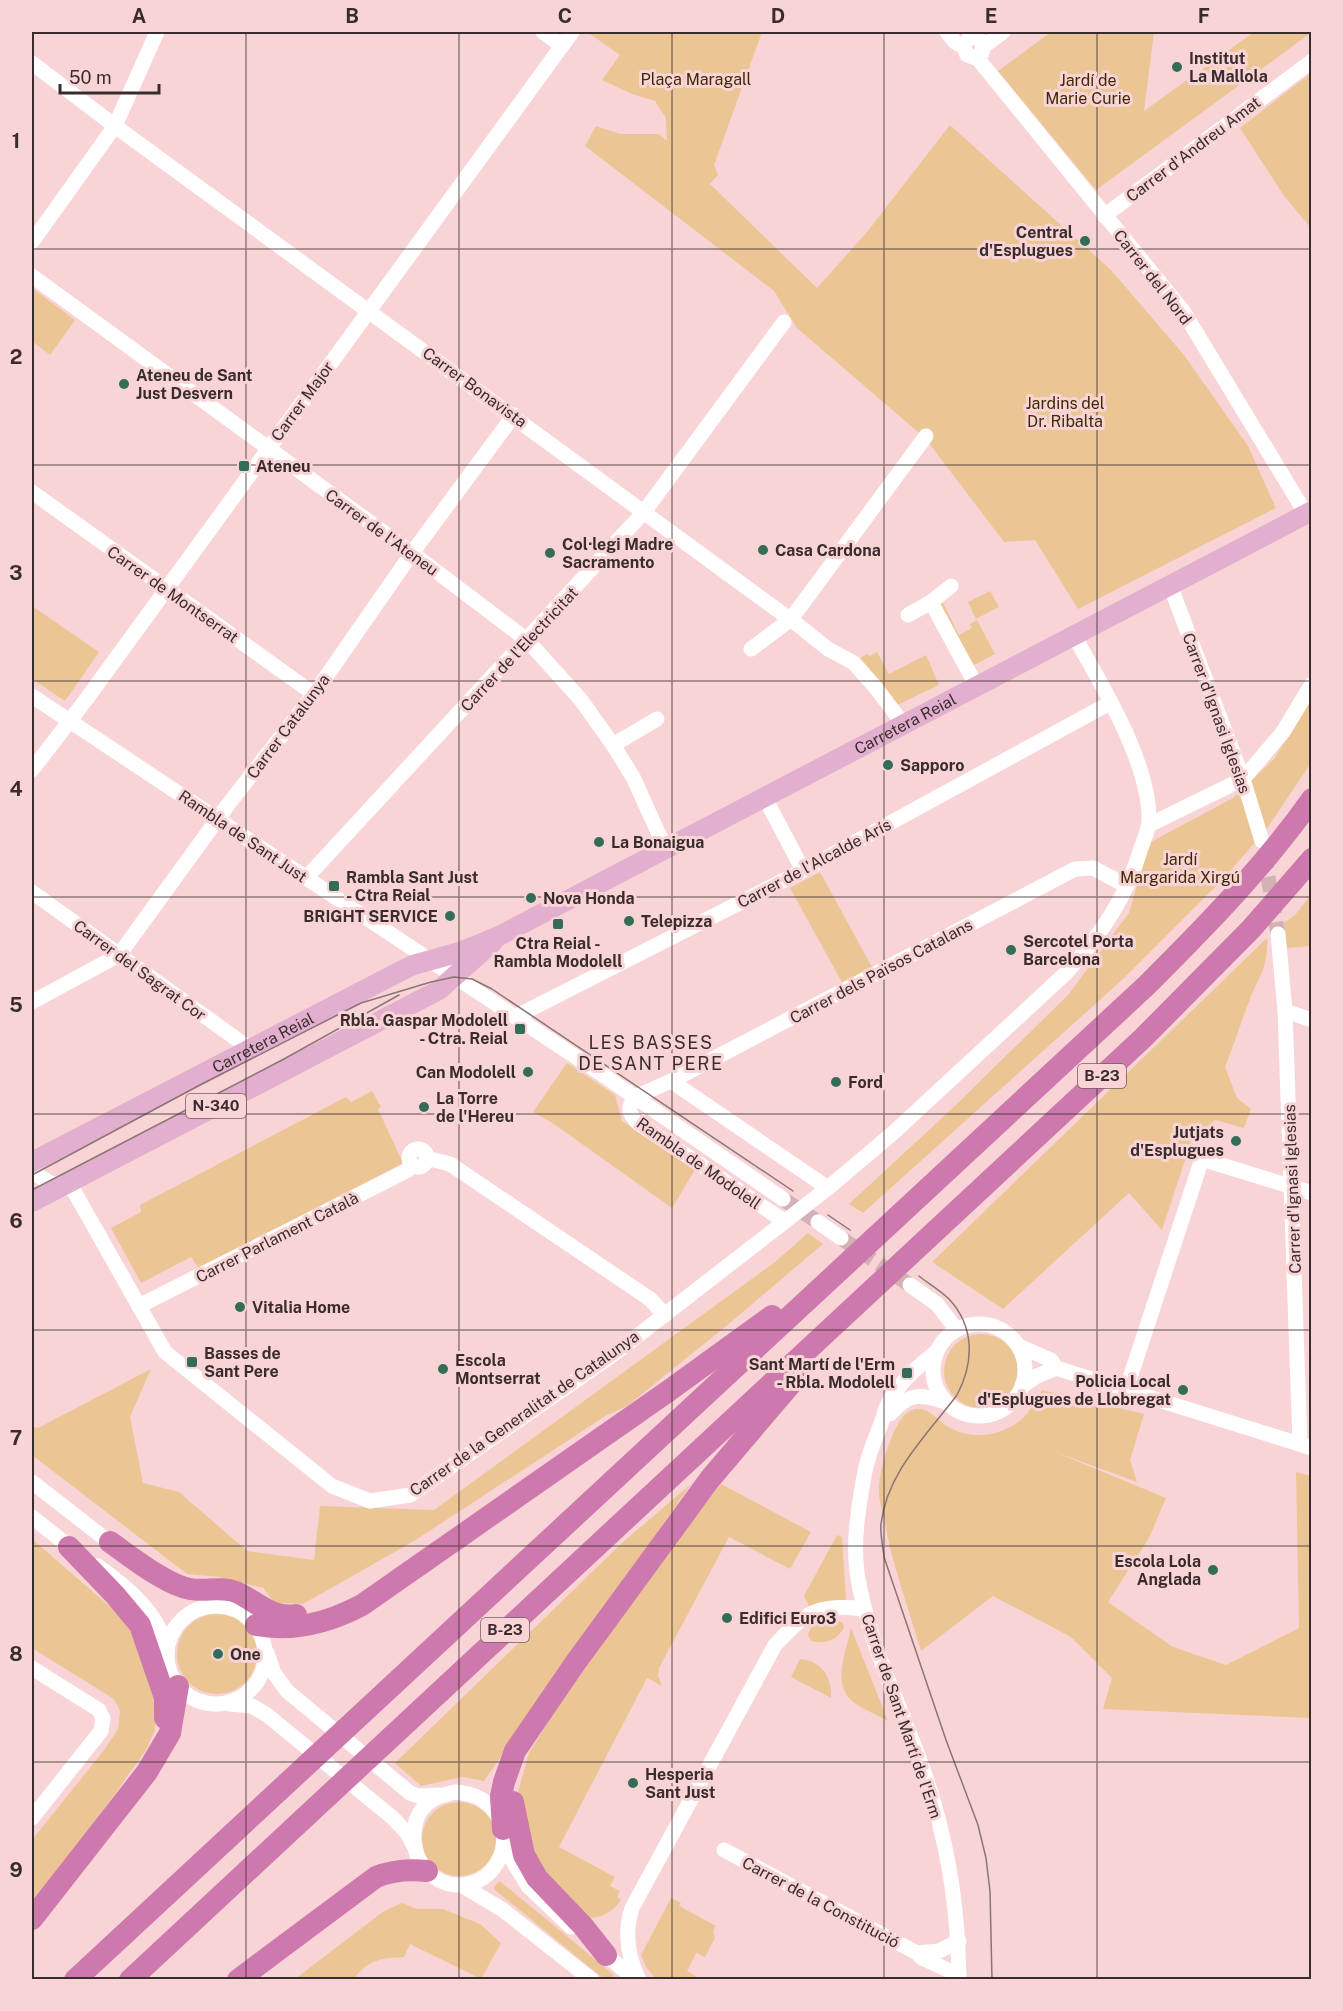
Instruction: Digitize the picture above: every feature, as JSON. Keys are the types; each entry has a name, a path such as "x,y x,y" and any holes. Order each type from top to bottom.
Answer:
{"highway":[{"name":"B-23","path":"75,1980 1111,1018 1185,947 1251,877 1278,845 1311,799"},
{"name":"B-23","path":"130,1980 1197,986 1251,929 1311,859"},
{"path":"260,1635 272,1628 290,1628 339,1617 362,1605 848,1260"},
{"path":"504,1838 501,1796 515,1751 576,1662 710,1479 762,1416 881,1281"},
{"path":"110,1542 161,1576 188,1589 234,1591 276,1615 286,1617 310,1612 346,1600 539,1469 611,1430"},
{"path":"69,1547 140,1625 149,1647 165,1698 165,1712 160,1740 147,1772"},
{"path":"576,1662 525,1750 515,1776 513,1800 524,1854 537,1878 583,1926 606,1956"},
{"path":"32,1918 147,1772 170,1733 178,1686"},
{"path":"238,1980 376,1877 389,1872 427,1871"}],"main road":[{"name":"Carretera Reial","path":"32,1162 396,973 429,960 460,952 499,936 1309,513"},
{"name":"Carretera Reial","path":"32,1202 439,990 499,936"}],"street":[{"path":"32,242 116,126 158,32"},
{"path":"543,32 562,45"},
{"name":"Carrer Major","path":"32,770 572,32"},
{"name":"Carrer del Nord","path":"947,32 955,42 967,39 967,55 980,52 1104,216 1183,311 1309,513"},
{"path":"980,52 1004,32"},
{"name":"Carrer d'Andreu Amat","path":"1104,216 1311,61"},
{"name":"Carrer Bonavista","path":"32,63 514,415 828,649 854,663 904,725"},
{"name":"Carrer de l'Ateneu","path":"32,276 412,553 527,640 581,700 613,745 633,777 666,850"},
{"name":"Carrer de l'Electricitat","path":"306,878 644,512 784,322"},
{"name":"Carrer Catalunya","path":"32,1002 119,955 217,819 315,694 412,553 514,415"},
{"path":"751,649 790,619 926,436"},
{"name":"Carrer de Montserrat","path":"32,492 315,694"},
{"name":"Carrer d'Ignasi Iglesias","path":"1170,585 1243,779 1262,841"},
{"path":"908,615 931,602 951,586"},
{"path":"931,602 977,687"},
{"path":"1074,636 1137,759 1147,797 1149,825 1243,779 1283,732 1311,684"},
{"name":"Rambla de Sant Just","path":"32,696 454,977"},
{"name":"Carrer de l'Alcalde Arís","path":"515,1017 803,870 1110,703"},
{"path":"613,745 657,719"},
{"path":"765,798 803,870"},
{"name":"Carrer de la Generalitat de Catalunya","path":"67,1184 75,1193 165,1352 332,1485 370,1501 410,1495 614,1354 828,1188 893,1133 1066,973 1090,946 1111,917 1127,886 1138,861 1149,825"},
{"name":"Carrer dels Països Catalans","path":"635,1097 671,1081 1075,869 1093,868 1127,886"},
{"name":"Carrer del Sagrat Cor","path":"32,892 249,1048"},
{"name":"Carrer d'Ignasi Iglesias","path":"1278,934 1285,1011 1306,1446"},
{"name":"Rambla de Modolell","path":"454,977 783,1199"},
{"path":"1285,1011 1311,1020"},
{"path":"671,1081 828,1188"},
{"name":"Rambla de Modolell","path":"635,1097 629,1106 629,1111 638,1123 784,1221"},
{"name":"Carrer Parlament Català","path":"139,1306 408,1170 412,1165 421,1166 426,1158 450,1164 518,1208 650,1299 665,1315"},
{"path":"1126,1390 1202,1159 1311,1192"},
{"path":"32,1172 52,1184 67,1184"},
{"path":"818,1222 841,1238"},
{"path":"910,1286 937,1304 956,1329"},
{"path":"971,1324 989,1325 1012,1337 1019,1346 1026,1361 1026,1373 1017,1397 1008,1406 986,1416 973,1416 960,1412 943,1401 935,1387 932,1375 933,1362 943,1340 956,1329 971,1324"},
{"path":"1019,1346 1051,1360 1056,1368"},
{"name":"Carrer de Sant Martí de l'Erm","path":"937,1351 912,1372 886,1408 868,1455 858,1509 857,1570 864,1609 876,1649 933,1799 948,1854 959,1941 959,1977"},
{"path":"1022,1386 1036,1376 1056,1368 1306,1446"},
{"name":"Carrer de Sant Martí de l'Erm","path":"883,1420 903,1401 912,1397 928,1397 943,1401"},
{"path":"32,1482 110,1542 160,1586 204,1607"},
{"path":"32,1517 69,1547 115,1579 143,1604 161,1631 167,1662 178,1686 196,1700 215,1704 252,1706 282,1725 382,1808 407,1833 419,1861 427,1871 438,1879 463,1886 503,1911 580,1975 592,1980"},
{"path":"167,1662 169,1642 179,1623 190,1613 204,1607 232,1608 243,1614 260,1635 280,1683 303,1705 402,1788 418,1796 443,1795"},
{"path":"638,1980 627,1940 628,1920 632,1908 775,1645 796,1622 807,1614 824,1608 864,1609"},
{"path":"215,1704 238,1699 261,1677 264,1667 260,1635"},
{"path":"32,1668 99,1710 103,1719 101,1731 32,1818"},
{"path":"415,1848 416,1821 422,1808 432,1800 455,1792 469,1793 483,1799 497,1815 519,1874 539,1898 606,1956 638,1980"},
{"path":"463,1886 479,1881 490,1873 498,1862 504,1838"},
{"name":"Carrer de la Constitució","path":"724,1850 959,1977"},
{"name":"Carrer de la Constitució","path":"917,1953 939,1951 959,1941"}],"green space":[{"name":"Jardins del Dr. Ribalta","path":"587,32 762,32 714,165 718,175 710,184 817,288 867,232 950,125 1111,270 1184,355 1248,446 1276,508 1078,609 1035,540 1004,542 925,438 797,328 774,291 585,146 596,126 620,134 659,134 667,141 666,118 655,101 632,94 602,80 620,55"},
{"name":"Jardí de Marie Curie","path":"1051,32 1154,32 1144,111 1254,32 1312,32 1096,190 998,71"},
{"path":"1311,73 1311,228 1284,196 1240,128"},
{"path":"32,288 75,320 50,355 32,341"},
{"path":"990,591 999,607 976,619 968,602"},
{"path":"943,603 959,635 972,628 970,624 977,620 995,654 972,666 940,604"},
{"path":"32,606 99,652 65,701 32,679"},
{"path":"877,652 889,674 926,655 939,685 895,706 881,682 859,659"},
{"name":"Jardí Margarida Xirgú","path":"1311,699 1311,763 1266,830 1223,879 1122,980 863,1213 849,1204 956,1105 1068,995 1129,913 1149,843 1233,798 1274,759"},
{"path":"820,872 873,969 844,986 790,888"},
{"path":"1311,895 1311,946 1287,948 1284,923 1295,915"},
{"path":"1267,938 1263,969 1225,1067 1237,1098 1251,1109 1244,1128 1215,1120 1191,1142 1162,1230 1129,1193 1003,1309 932,1262"},
{"path":"567,1063 615,1095 622,1121 696,1168 672,1208 554,1124 533,1112"},
{"path":"372,1091 381,1107 378,1109 403,1163 199,1269 191,1257 141,1283 111,1228 141,1212 140,1205 346,1097 351,1102"},
{"path":"808,1233 823,1244 627,1406 607,1415 414,1541 303,1604 275,1603 263,1588 219,1577 187,1574 32,1455 32,1427 38,1428 151,1369 130,1417 143,1483 179,1492 247,1551 314,1560 320,1506 434,1510 775,1262"},
{"path":"981,1334 1002,1340 1012,1350 1018,1371 1012,1392 1002,1402 981,1408 960,1402 950,1392 944,1371 950,1350 960,1340"},
{"path":"1042,1390 1144,1414 1130,1460 1137,1482 1055,1452 1166,1498 1149,1538 1108,1602 1173,1647 1226,1665 1299,1628 1296,1472 1311,1476 1311,1718 1103,1709 1112,1678 1071,1637 993,1596 921,1651 891,1552 879,1495 882,1467 893,1434 905,1415 917,1409 928,1412 953,1430 974,1435 996,1433 1016,1424 1024,1417"},
{"path":"691,1484 484,1781 462,1777 421,1786 395,1763 623,1542"},
{"path":"721,1484 811,1532 790,1569 729,1537 659,1668 658,1676 662,1686 647,1678 559,1847 615,1877 610,1886 620,1891 617,1897 621,1900 607,1914 587,1918 539,1872 518,1792 529,1753 647,1580"},
{"path":"837,1535 842,1537 846,1600 810,1608 804,1596"},
{"path":"32,1539 122,1617 135,1639 155,1704 155,1730 146,1750 112,1798 32,1903 32,1840 105,1749 118,1729 120,1711 114,1699 32,1648"},
{"path":"217,1614 232,1617 245,1626 254,1639 257,1654 254,1669 245,1682 232,1691 217,1694 202,1691 189,1682 180,1669 177,1654 180,1639 189,1626 202,1617"},
{"path":"827,1619 842,1622 844,1627 830,1640 811,1641 808,1635 811,1629"},
{"path":"851,1628 888,1721 859,1706 845,1693 842,1685 842,1666"},
{"path":"800,1659 814,1663 824,1671 830,1683 831,1698 791,1677"},
{"path":"452,1802 466,1802 480,1808 490,1818 496,1832 496,1846 490,1860 480,1870 466,1876 452,1876 438,1870 428,1860 422,1846 422,1832 428,1818 438,1808"},
{"path":"501,1882 614,1975 610,1979 604,1979 495,1890 494,1887"},
{"path":"671,1898 681,1903 679,1906 716,1926 713,1931 715,1938 705,1957 696,1953 687,1971 696,1976 694,1979 656,1979 646,1967 641,1955"},
{"path":"402,1903 417,1909 443,1909 480,1924 501,1943 481,1979 410,1944 404,1957 376,1961 365,1967 354,1979 295,1979 384,1911"}],"tunnel":[{"path":"1264,854 1278,934"},
{"path":"783,1199 818,1222"},
{"path":"841,1238 910,1285"}],"tram line":[{"path":"32,1175 198,1086 361,1003 454,977 472,979 492,989 793,1191"},
{"path":"32,1190 284,1059 399,995"},
{"path":"828,1215 850,1230"},
{"path":"919,1276 946,1296 958,1310 967,1333 969,1358 963,1383 957,1395 910,1455 891,1488 881,1524 881,1536 884,1557 946,1740 978,1825 986,1858 990,1891 992,1980"}],"place":[{"name":"Institut La Mallola","path":"1177,67"},
{"name":"Central d'Esplugues","path":"1085,241"},
{"name":"Ateneu de Sant Just Desvern","path":"124,384"},
{"name":"Ateneu","path":"244,466"},
{"name":"Casa Cardona","path":"763,550"},
{"name":"Col·legi Madre Sacramento","path":"550,553"},
{"name":"Sapporo","path":"888,765"},
{"name":"La Bonaigua","path":"599,842"},
{"name":"Rambla Sant Just - Ctra Reial","path":"334,886"},
{"name":"Nova Honda","path":"531,898"},
{"name":"BRIGHT SERVICE","path":"450,916"},
{"name":"Telepizza","path":"629,921"},
{"name":"Ctra Reial - Rambla Modolell","path":"558,924"},
{"name":"Sercotel Porta Barcelona","path":"1011,950"},
{"name":"Rbla. Gaspar Modolell - Ctra. Reial","path":"520,1029"},
{"name":"Can Modolell","path":"528,1072"},
{"name":"Ford","path":"836,1082"},
{"name":"La Torre de l'Hereu","path":"424,1107"},
{"name":"Jutjats d'Esplugues","path":"1236,1141"},
{"name":"Vitalia Home","path":"240,1307"},
{"name":"Basses de Sant Pere","path":"192,1362"},
{"name":"Escola Montserrat","path":"443,1369"},
{"name":"Sant Martí de l'Erm - Rbla. Modolell","path":"907,1373"},
{"name":"Policia Local d'Esplugues de Llobregat","path":"1183,1390"},
{"name":"Escola Lola Anglada","path":"1213,1570"},
{"name":"Edifici Euro3","path":"727,1618"},
{"name":"One","path":"218,1654"},
{"name":"Hesperia Sant Just","path":"633,1783"}],"district":[{"name":"LES BASSES DE SANT PERE","path":"651,1053"}],"park label":[{"name":"Plaça Maragall","path":"696,79"}]}
